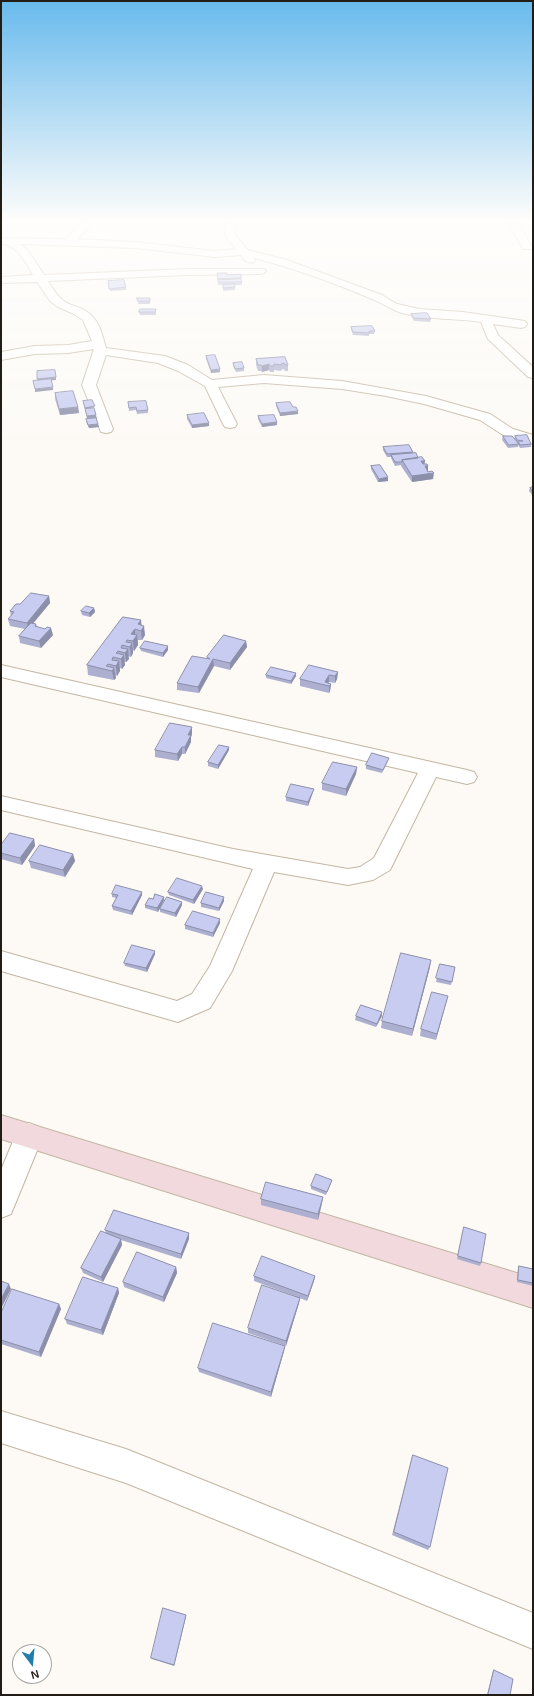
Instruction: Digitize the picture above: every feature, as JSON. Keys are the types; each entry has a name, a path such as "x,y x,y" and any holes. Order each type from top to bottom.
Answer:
{"street":[{"path":"54,299 62,305 78,311 88,318 94,329 100,347 89,385 106,429"},
{"path":"382,299 393,306 420,313 463,316 520,324"},
{"path":"486,320 492,331 492,336 533,374"},
{"path":"1,356 35,350 100,347 112,353 161,359 183,368 210,384 230,424"},
{"path":"210,384 264,380 342,385 386,392 426,400 485,417 508,432 533,440"},
{"path":"1,671 467,777"},
{"path":"1,803 233,857 348,877 365,874 382,864 430,769"},
{"path":"1,961 178,1012 201,1001 220,971 267,863"},
{"path":"1,1127 533,1293"},
{"path":"1,1204 28,1136"},
{"path":"1,1427 126,1466 532,1633"}],"building":[{"path":"137,299 150,299 150,301 138,301"},
{"path":"140,309 156,309 155,312 139,312"},
{"path":"427,313 431,319 414,318 411,314"},
{"path":"372,326 375,331 369,331 369,333 353,332 351,327"},
{"path":"215,355 220,369 211,370 206,356"},
{"path":"285,357 288,365 285,365 284,363 281,365 274,364 274,366 270,366 269,364 262,366 258,365 256,359"},
{"path":"242,362 244,368 235,369 233,363"},
{"path":"55,370 56,377 37,379 37,371"},
{"path":"51,379 53,387 35,389 33,381"},
{"path":"73,391 78,407 59,409 55,393"},
{"path":"92,400 95,406 85,408 83,401"},
{"path":"146,401 148,410 137,411 136,407 129,408 128,402"},
{"path":"290,402 298,411 280,413 276,403"},
{"path":"94,408 96,415 87,416 85,409"},
{"path":"204,413 209,423 192,425 187,415"},
{"path":"274,415 277,422 262,424 258,416"},
{"path":"96,418 98,424 88,425 86,419"},
{"path":"527,435 531,444 520,445 518,441 523,441 517,440 515,436"},
{"path":"503,436 512,436 519,444 509,445"},
{"path":"409,445 413,452 387,454 383,447"},
{"path":"416,453 418,458 402,460 402,462 395,462 391,455"},
{"path":"422,457 425,461 421,461 423,464 427,464 428,466 425,466 428,472 432,471 434,473 412,476 402,460"},
{"path":"380,465 388,477 379,479 371,466"},
{"path":"31,593 49,596 27,623 8,619 14,612 10,611 16,604 20,604"},
{"path":"86,606 94,608 89,613 81,611"},
{"path":"123,617 141,620 138,624 144,626 141,631 135,629 131,634 137,635 133,641 127,640 126,642 132,643 130,647 122,645 121,648 128,649 125,653 118,651 116,653 124,655 121,659 113,657 112,660 119,661 116,666 108,664 106,666 114,668 112,671 87,665"},
{"path":"31,623 45,629 47,627 51,628 39,641 19,636"},
{"path":"224,635 246,641 230,663 213,659 198,687 177,683 192,656 210,659 207,657"},
{"path":"145,641 168,646 163,653 140,648"},
{"path":"309,665 338,672 335,676 329,675 325,682 331,684 329,686 300,679"},
{"path":"271,667 296,673 291,681 266,675"},
{"path":"170,723 192,727 188,735 191,735 185,747 182,747 177,754 155,750"},
{"path":"219,745 229,747 218,765 208,762"},
{"path":"372,753 389,758 383,770 366,765"},
{"path":"333,762 357,767 346,789 322,783"},
{"path":"291,784 314,789 308,802 286,797"},
{"path":"10,833 34,839 20,858 1,853 1,845"},
{"path":"40,845 73,854 63,870 29,861"},
{"path":"177,878 202,886 193,900 168,892"},
{"path":"116,885 142,892 131,911 112,906 118,895 112,894"},
{"path":"206,892 224,897 219,908 201,903"},
{"path":"155,894 164,897 157,908 145,905 149,898 153,899"},
{"path":"167,897 182,902 175,913 160,909"},
{"path":"193,911 220,919 213,933 185,925"},
{"path":"132,945 155,951 146,968 124,963"},
{"path":"401,953 431,960 413,1029 382,1021"},
{"path":"440,964 455,967 452,982 436,978"},
{"path":"432,992 448,996 437,1034 421,1029"},
{"path":"361,1005 382,1012 377,1024 356,1016"},
{"path":"316,1174 332,1180 327,1192 311,1186"},
{"path":"266,1182 323,1197 318,1214 261,1199"},
{"path":"114,1210 189,1233 181,1254 105,1230"},
{"path":"464,1227 486,1234 481,1263 458,1256"},
{"path":"101,1231 121,1239 101,1277 81,1268"},
{"path":"137,1252 176,1267 163,1297 123,1282"},
{"path":"262,1256 315,1276 308,1296 254,1276"},
{"path":"519,1266 533,1269 533,1283 518,1280"},
{"path":"83,1277 118,1288 101,1330 65,1319"},
{"path":"1,1281 9,1284 1,1299"},
{"path":"262,1285 300,1298 286,1341 248,1328"},
{"path":"12,1289 59,1304 39,1352 1,1340 1,1313"},
{"path":"213,1323 285,1346 271,1392 198,1368"},
{"path":"413,1455 448,1468 430,1547 394,1532"},
{"path":"163,1608 186,1615 174,1665 151,1658"},
{"path":"494,1670 513,1679 510,1695 488,1695"}]}
